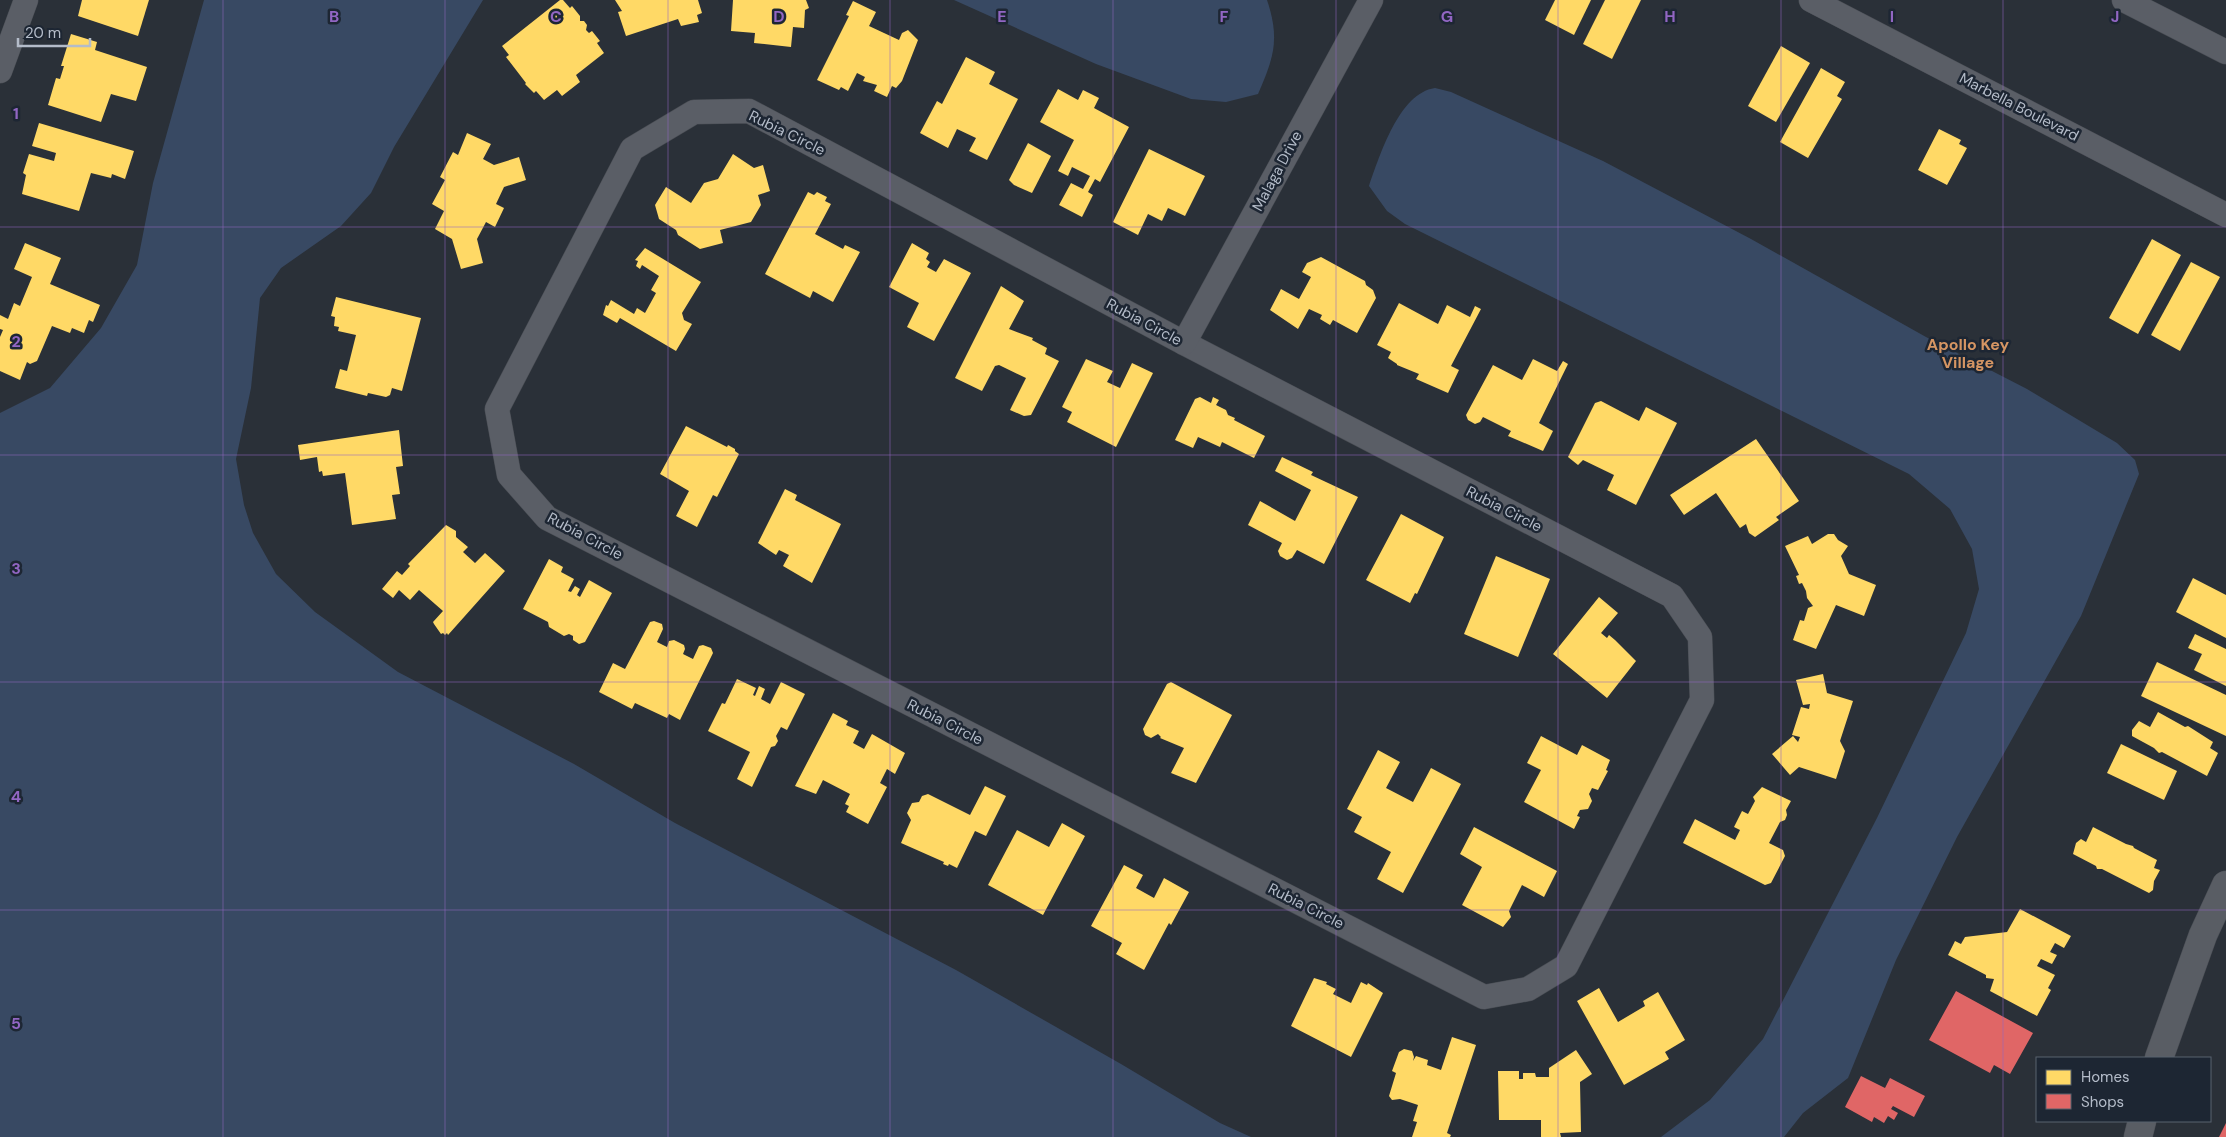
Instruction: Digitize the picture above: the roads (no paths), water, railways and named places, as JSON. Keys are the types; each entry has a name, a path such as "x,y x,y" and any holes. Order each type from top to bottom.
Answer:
{"main road":[{"path":"2158,1057 2203,935 2226,885"},
{"path":"2138,1137 2142,1122"}],"street":[{"path":"0,71 26,0"},
{"name":"Malaga Drive","path":"1184,343 1370,0"},
{"name":"Marbella Boulevard","path":"1811,0 2226,214"},
{"path":"2124,0 2226,52"},
{"name":"Rubia Circle","path":"749,111 1184,343 1672,596 1700,638 1702,700 1566,966 1528,989 1484,997 547,518 509,475 498,410 632,148 694,112 749,111"}],"water":[{"path":"204,0 483,0 394,147 371,193 341,226 281,268 260,298 251,388 236,459 244,505 253,533 276,574 315,612 398,672 574,764 675,823 956,970 1220,1123 1251,1137 0,1137 0,413 50,388 101,328 137,265 153,183"},
{"path":"954,0 1267,0 1273,26 1273,48 1268,69 1258,94 1226,102 1191,99 1096,64"},
{"path":"1435,88 1451,92 1603,161 1751,239 1926,337 2027,389 2117,443 2135,460 2139,474 2081,616 1957,837 1896,960 1848,1078 1803,1113 1784,1137 1661,1137 1710,1100 1763,1039 1877,818 1966,633 1979,589 1972,549 1950,509 1909,474 1405,224 1387,211 1369,186 1379,158 1401,113 1422,92"}],"district":[{"name":"Apollo Key Village","path":"1968,353"}]}
